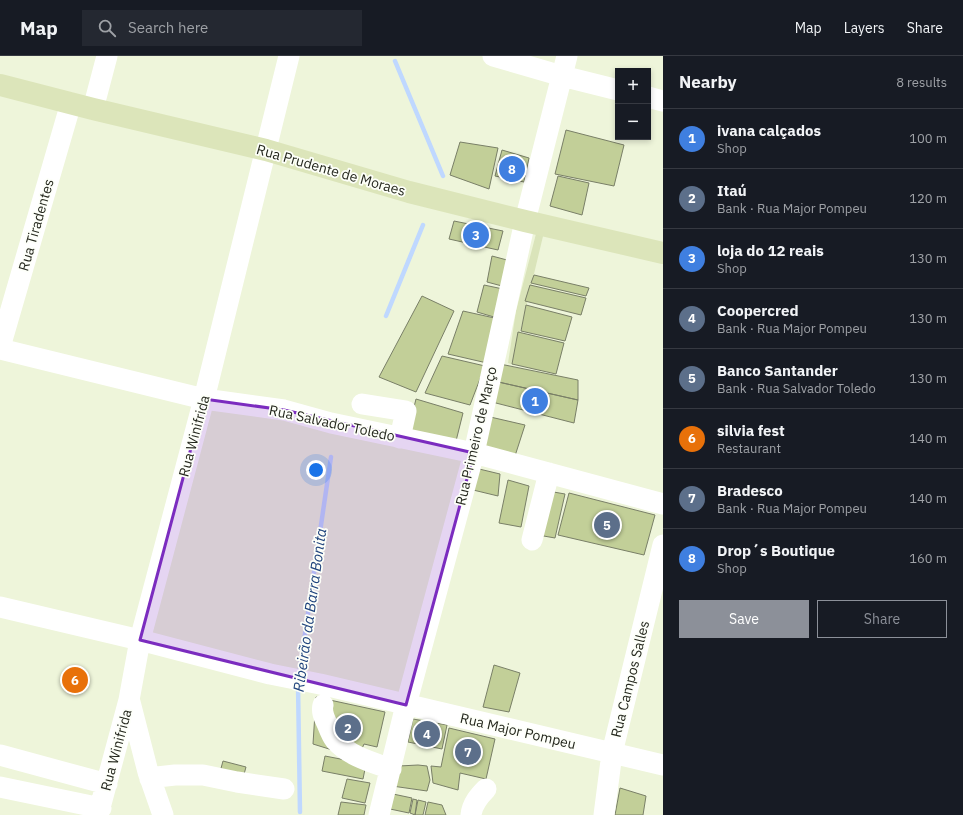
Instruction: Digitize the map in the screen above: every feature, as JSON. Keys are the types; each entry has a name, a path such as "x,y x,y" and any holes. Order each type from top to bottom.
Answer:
{"main road":[{"name":"Rua Prudente de Moraes","path":"0,85 93,109 266,150 409,192 663,253"}],"street":[{"path":"93,109 106,56"},
{"name":"Rua Winifrida","path":"100,811 129,700 140,640 204,399 289,56"},
{"path":"493,56 615,89"},
{"name":"Rua Primeiro de Março","path":"379,815 406,705 474,453 525,221 568,56"},
{"path":"651,98 663,101"},
{"name":"Rua Tiradentes","path":"0,348 71,103"},
{"name":"Rua Salvador Toledo","path":"0,348 204,399 284,410 331,424 474,453 663,504"},
{"path":"362,404 397,409 395,437"},
{"path":"532,540 549,473"},
{"name":"Rua Campos Salles","path":"604,815 612,754 663,545"},
{"name":"Rua Major Pompeu","path":"0,607 140,640 270,674 320,684 663,765"},
{"path":"129,700 149,776 163,815"},
{"path":"323,705 322,713 334,739 344,748 366,760 390,768"},
{"path":"0,755 109,775 125,765 136,767 149,776 203,775 236,782 284,789"},
{"path":"0,787 100,811"},
{"path":"471,815 474,803 486,789"}],"highlighted area":[{"path":"204,399 284,410 474,453 406,705 140,640"}],"green space":[{"path":"537,230 544,232 513,365 508,363 516,311"}],"building":[{"path":"566,130 624,145 614,186 555,174"},
{"path":"460,142 498,148 489,189 450,175"},
{"path":"502,150 529,158 524,182 495,176"},
{"path":"558,176 589,183 582,215 550,206"},
{"path":"454,221 503,231 498,250 449,239"},
{"path":"492,256 507,260 502,286 487,282"},
{"path":"534,275 589,288 586,296 531,283"},
{"path":"484,285 503,289 494,317 477,312"},
{"path":"530,285 586,298 581,315 525,301"},
{"path":"422,296 454,311 416,392 379,377"},
{"path":"526,305 572,317 565,341 521,331"},
{"path":"463,311 499,319 487,363 448,354"},
{"path":"518,332 564,343 556,374 512,364"},
{"path":"442,356 485,366 470,405 425,393"},
{"path":"500,364 578,380 578,400 494,381"},
{"path":"494,381 578,400 574,423 492,402"},
{"path":"416,399 463,413 456,441 408,431"},
{"path":"486,416 525,425 514,459 479,450"},
{"path":"475,468 500,474 498,496 469,489"},
{"path":"508,480 529,486 521,527 499,523"},
{"path":"548,491 565,494 555,538 538,535"},
{"path":"569,493 655,515 644,555 558,535"},
{"path":"494,665 520,673 509,712 483,707"},
{"path":"316,697 385,712 377,747 364,744 358,758 313,744"},
{"path":"413,719 447,725 442,749 408,742"},
{"path":"449,728 495,739 486,779 460,773 458,790 433,783 431,766 441,767"},
{"path":"325,756 366,764 363,779 322,771"},
{"path":"223,761 246,767 243,778 220,772"},
{"path":"399,766 427,766 430,780 427,791 392,786"},
{"path":"347,779 370,783 365,803 342,798"},
{"path":"620,788 646,796 643,815 615,815"},
{"path":"393,794 412,798 409,813 390,809"},
{"path":"413,799 417,800 415,815 410,813"},
{"path":"418,800 426,802 423,815 415,815"},
{"path":"341,802 366,805 364,815 338,815"},
{"path":"428,802 442,805 446,815 425,815"}],"waterway":[{"name":"Ribeirão da Barra Bonita","path":"395,61 443,176"},
{"name":"Ribeirão da Barra Bonita","path":"386,316 423,225"},
{"name":"Ribeirão da Barra Bonita","path":"299,675 331,457"},
{"name":"Ribeirão da Barra Bonita","path":"298,684 300,812"}],"place":[{"name":"Drop´s Boutique","path":"512,169"},
{"name":"loja do 12 reais","path":"476,235"},
{"name":"ivana calçados","path":"535,401"},
{"name":"Banco Santander","path":"607,525"},
{"name":"silvia fest","path":"75,680"},
{"name":"Itaú","path":"348,728"},
{"name":"Coopercred","path":"427,734"},
{"name":"Bradesco","path":"468,752"}]}
